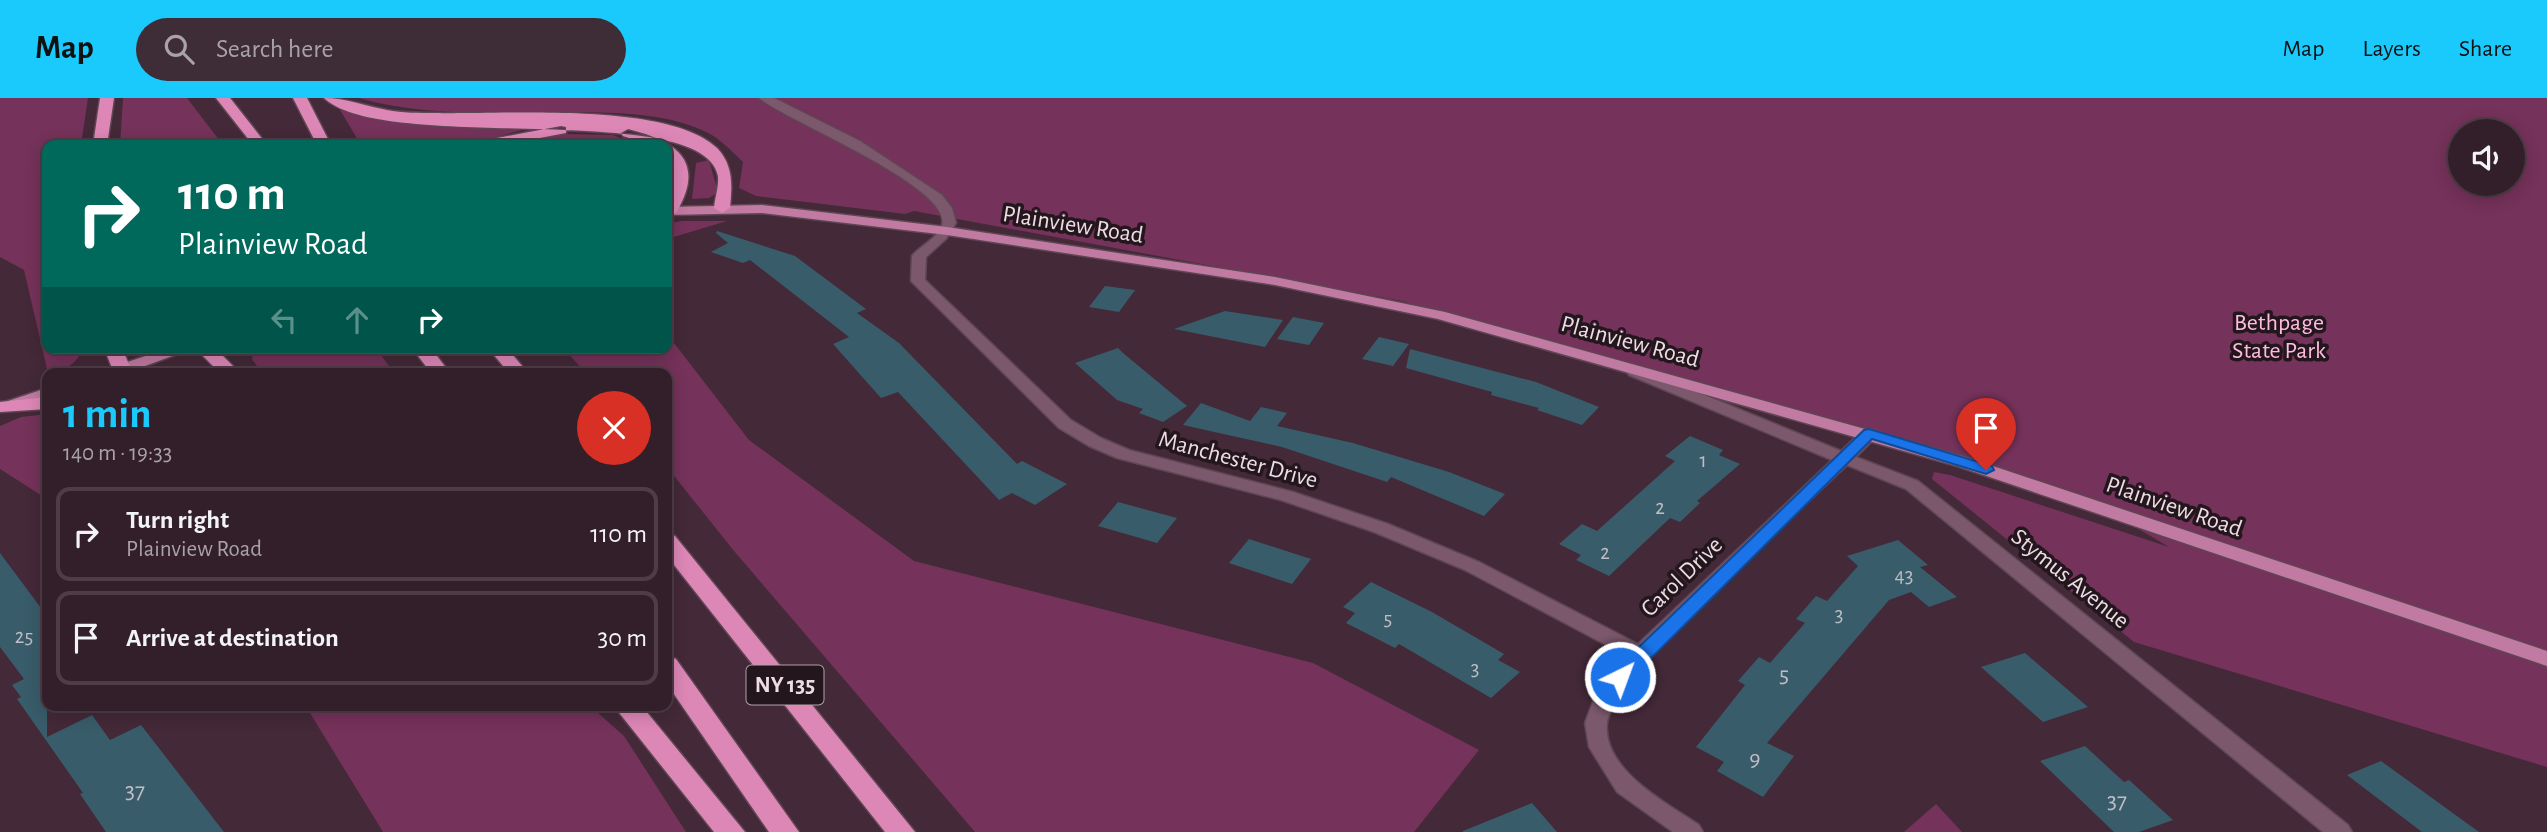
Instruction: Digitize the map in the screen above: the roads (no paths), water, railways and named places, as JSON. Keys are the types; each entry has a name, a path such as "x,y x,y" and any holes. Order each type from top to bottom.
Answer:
{"highway":[{"path":"101,140 107,98"},
{"path":"223,98 256,140"},
{"path":"300,98 321,140"},
{"path":"331,98 356,108 400,116 610,120 659,127 685,135 714,154 722,169 727,189 722,208"},
{"path":"504,140 536,133 582,129 625,132 648,140"},
{"path":"672,152 679,159 681,170 681,182 672,201"},
{"path":"211,354 226,368"},
{"path":"426,354 437,368"},
{"path":"502,354 515,368"},
{"path":"5,407 42,403"},
{"name":"NY 135","path":"672,547 901,832"},
{"path":"672,672 785,832"},
{"path":"631,711 731,832"}],"main road":[{"name":"Plainview Road","path":"672,210 783,210 947,231 1354,295 1440,315 1869,434 2091,504 2547,659"},
{"path":"124,368 167,354"},
{"path":"5,407 42,395"}],"street":[{"path":"765,98 856,145 937,198 950,215 947,231"},
{"name":"Manchester Drive","path":"947,231 919,256 918,281 1065,424 1123,454 1287,496 1381,528 1472,566 1640,654"},
{"name":"Stymus Avenue","path":"1622,366 1720,410 1912,485 2340,832"},
{"name":"Carol Drive","path":"1690,832 1625,786 1600,747 1596,723 1605,699 1640,654 1869,434"}],"park label":[{"name":"Bethpage State Park","path":"2279,337"}]}
